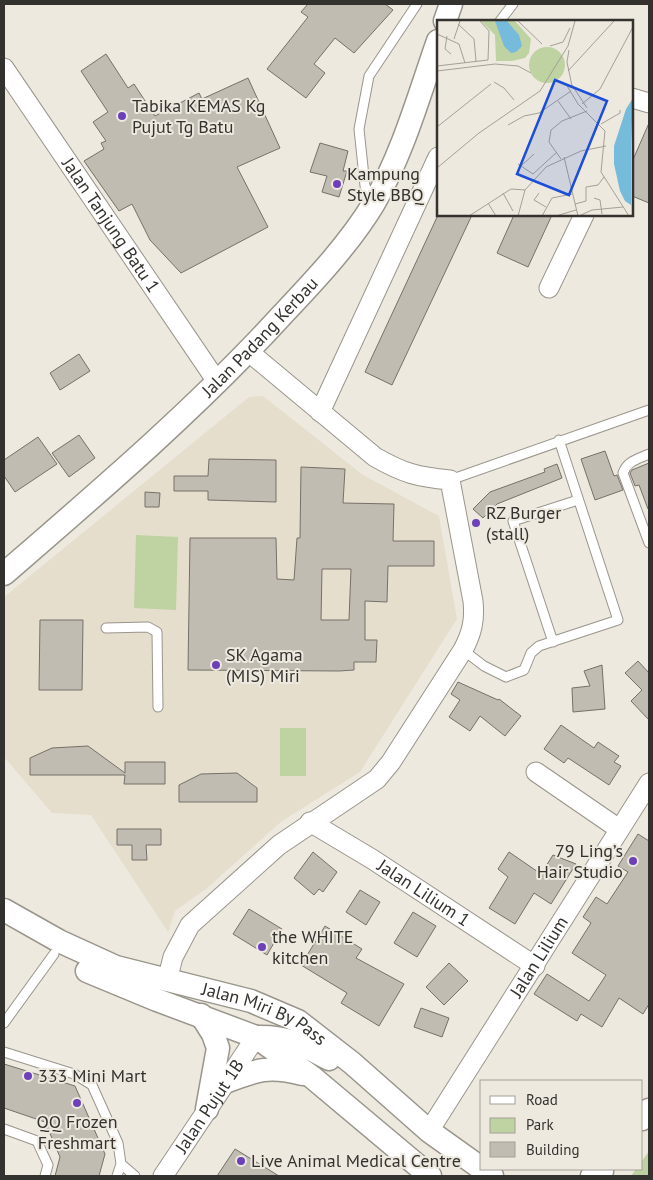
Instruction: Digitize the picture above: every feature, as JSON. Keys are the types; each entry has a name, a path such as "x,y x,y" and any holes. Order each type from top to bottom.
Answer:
{"street":[{"path":"445,20 452,4"},
{"name":"Jalan Padang Kerbau","path":"4,574 78,512 218,383 249,352 328,263 374,203 401,144 437,44"},
{"name":"Jalan Tanjung Batu 1","path":"4,68 218,383"},
{"path":"320,412 437,159"},
{"path":"549,288 584,216"},
{"path":"167,981 173,957 190,925 279,845 310,822 377,779 391,762 472,634 473,601 450,480 418,477 374,457 249,352"},
{"path":"536,772 619,828"},
{"name":"Jalan Lilium","path":"429,1131 649,783"},
{"name":"Jalan Lilium 1","path":"310,822 372,859 535,966"},
{"name":"Jalan Miri By Pass","path":"4,910 59,941 116,968 223,996 251,1001 298,1022 352,1063 429,1131 480,1167"},
{"name":"Jalan Miri By Pass","path":"4,924 54,954 110,982 256,1037 312,1077 430,1176"},
{"path":"223,996 238,1008 256,1037 284,1037 372,1081"},
{"path":"201,1015 213,1034 218,1048 207,1109"},
{"name":"Jalan Pujut 1B","path":"162,1176 256,1037"},
{"path":"225,1082 265,1068 281,1068 312,1077"}],"lane":[{"path":"374,203 365,186 359,129 369,76 417,4"},
{"path":"501,20 513,4"},
{"path":"450,480 559,440 649,410"},
{"path":"463,650 484,666 506,676 524,670 531,653 539,646 618,620 559,440"},
{"path":"649,454 631,461 626,466 623,474 649,544"},
{"path":"553,642 513,522 578,500"},
{"path":"106,628 148,627 157,632 158,707"},
{"path":"4,1023 54,954"},
{"path":"4,1052 74,1074 92,1085 118,1143 121,1164 117,1176"},
{"path":"4,1129 37,1141 48,1165 45,1176"},
{"path":"121,1164 135,1176"}],"shaded area":[{"name":"SK Agama (MIS) Miri","path":"263,396 363,475 439,516 457,619 360,772 282,821 206,889 175,911 168,932 91,815 52,813 4,757 4,597 249,397"}],"green space":[{"path":"136,535 178,537 176,610 134,608"},
{"path":"280,728 306,728 306,776 280,776"},
{"path":"649,1151 649,1176 631,1176 635,1170 643,1170 643,1160"}],"building":[{"path":"308,4 385,4 393,10 354,53 335,38 314,64 325,73 306,98 267,69 308,17 301,12"},
{"path":"106,54 128,88 134,84 155,116 199,93 202,99 248,78 280,148 237,167 268,227 181,273 150,240 132,204 119,211 84,161 104,149 101,143 106,141 93,122 108,112 81,71"},
{"path":"649,123 649,203 633,196 633,160"},
{"path":"320,143 348,151 343,171 347,171 339,197 322,192 327,176 310,172"},
{"path":"438,216 472,216 392,385 365,372"},
{"path":"514,216 552,216 528,267 497,253"},
{"path":"79,354 90,371 60,390 50,373"},
{"path":"79,435 95,458 69,477 52,453"},
{"path":"38,437 57,464 15,492 4,476 4,460"},
{"path":"605,451 614,476 617,475 623,490 595,500 581,459"},
{"path":"209,459 276,460 276,502 208,500 208,491 174,491 174,476 208,476"},
{"path":"649,463 648,509 639,485 635,486 630,473 632,470"},
{"path":"557,464 562,478 497,504 483,518 473,509 490,492 545,472 544,469"},
{"path":"301,467 345,469 343,503 394,504 393,541 434,541 434,566 388,566 387,602 365,601 365,640 377,640 376,662 354,662 354,670 339,671 188,670 190,538 276,538 277,579 294,580 297,538 300,538","holes":["322,569 351,569 349,620 321,620"]},
{"path":"145,492 160,493 159,507 145,507"},
{"path":"40,620 83,620 82,690 39,690"},
{"path":"638,661 649,673 649,720 631,701 642,690 625,673"},
{"path":"602,665 605,709 573,712 572,688 590,686 584,671"},
{"path":"458,682 499,699 521,716 505,736 480,716 470,731 449,717 460,700 451,694"},
{"path":"561,725 594,748 598,742 619,756 614,762 621,766 609,785 568,758 564,763 544,749"},
{"path":"88,746 125,773 125,762 165,762 165,784 124,784 125,775 30,775 30,758 52,748"},
{"path":"237,773 257,788 257,802 179,802 179,785 201,774"},
{"path":"117,829 161,829 161,845 146,845 147,860 132,860 132,845 117,845"},
{"path":"638,834 649,841 649,1004 643,1014 619,998 602,1027 581,1014 577,1021 534,994 547,974 589,1001 606,975 572,953 591,923 583,917 596,897 607,904 628,872 618,866"},
{"path":"313,852 337,872 323,892 319,889 314,895 294,878"},
{"path":"509,852 541,874 553,855 576,864 551,904 534,893 515,924 489,908 508,877 498,869"},
{"path":"360,890 380,902 366,925 346,912"},
{"path":"249,909 282,929 267,955 233,934"},
{"path":"413,912 436,926 417,957 394,943"},
{"path":"325,926 362,949 356,958 404,984 379,1026 341,1003 347,993 301,965"},
{"path":"449,963 468,981 444,1005 426,987"},
{"path":"421,1008 449,1018 442,1037 414,1027"},
{"path":"4,1064 75,1086 105,1154 99,1176 55,1176 60,1157 45,1122 4,1108"},
{"name":"Live Animal Medical Centre","path":"235,1149 279,1176 217,1176"}],"place":[{"name":"Tabika KEMAS Kg Pujut Tg Batu","path":"122,116"},
{"name":"Kampung Style BBQ","path":"337,184"},
{"name":"RZ Burger (stall)","path":"476,523"},
{"name":"SK Agama (MIS) Miri","path":"216,665"},
{"name":"79 Ling’s Hair Studio","path":"633,861"},
{"name":"the WHITE kitchen","path":"262,947"},
{"name":"333 Mini Mart","path":"28,1076"},
{"name":"QQ Frozen Freshmart","path":"77,1103"},
{"name":"Live Animal Medical Centre","path":"241,1161"}]}
